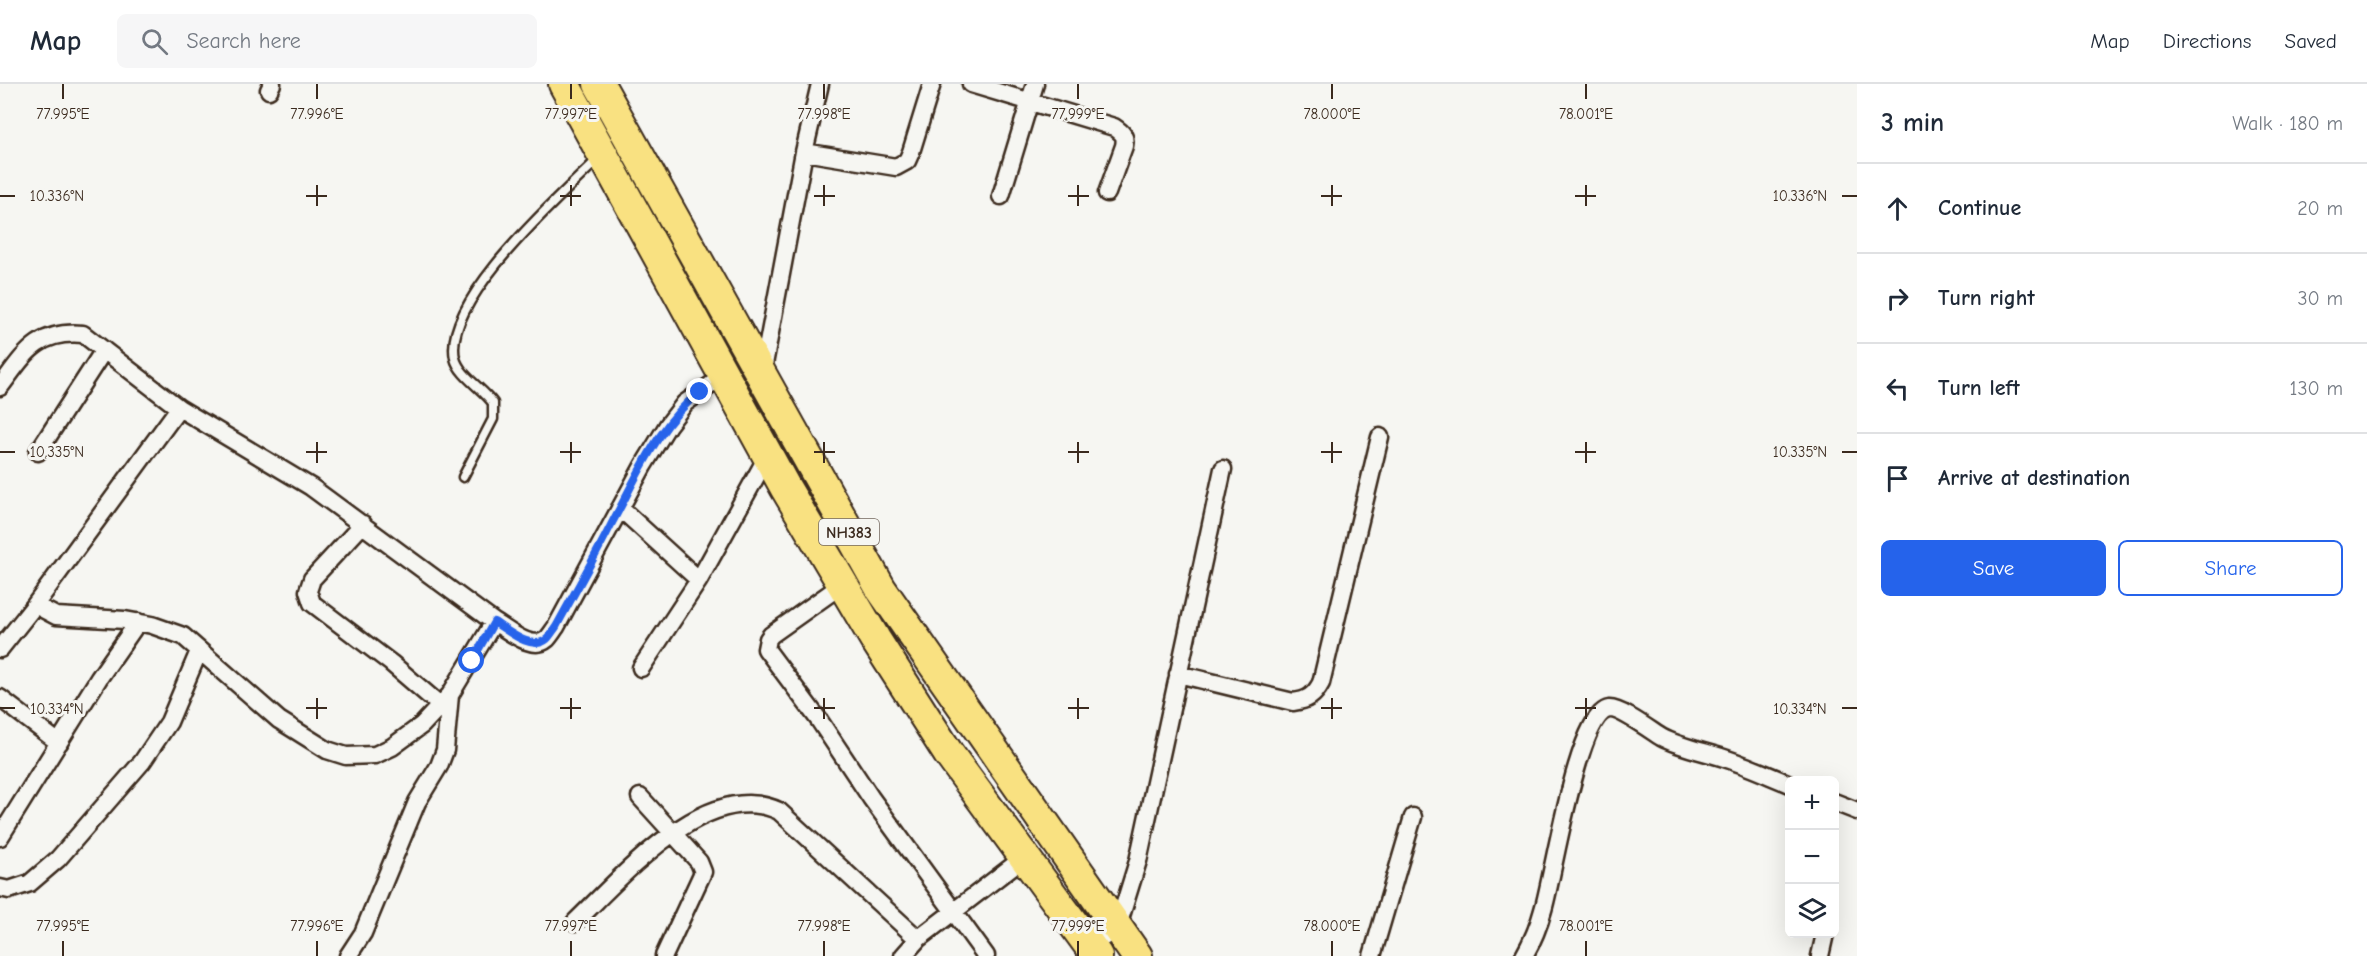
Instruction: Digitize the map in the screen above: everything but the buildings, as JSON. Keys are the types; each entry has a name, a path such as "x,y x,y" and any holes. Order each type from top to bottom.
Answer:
{"highway":[{"name":"NH383","path":"564,84 768,455 843,584 948,753 1093,951"},
{"name":"NH383","path":"599,84 881,589 1137,956"}],"street":[{"path":"762,376 804,152 820,84"},
{"path":"804,152 896,167 907,161 911,152 932,84"},
{"path":"971,84 1114,127 1123,133 1124,146 1107,193"},
{"path":"1001,196 1035,84"},
{"path":"0,387 30,348 47,337 65,333 83,334 179,408 311,487 494,622 528,642 539,643 546,640 556,627 648,458 685,403 725,375"},
{"path":"38,452 105,350"},
{"path":"0,649 35,605 179,408"},
{"path":"1178,674 1293,702 1306,700 1315,693 1321,683 1380,437"},
{"path":"640,668 699,580 768,455"},
{"path":"1093,951 1117,929 1138,861 1223,469"},
{"path":"620,508 699,580"},
{"path":"363,524 312,579 308,591 312,603 391,663 446,700"},
{"path":"843,584 771,635 766,649 819,720 870,798 986,956"},
{"path":"35,605 56,616 138,622 183,636 279,720 327,750 346,756 375,755 392,747 422,725 446,700 494,622"},
{"path":"0,837 99,678 138,622"},
{"path":"0,888 9,890 30,883 58,859 142,762 169,722 199,651"},
{"path":"0,698 58,743"},
{"path":"348,956 363,933 417,802 439,766 445,750 446,700"},
{"path":"1524,956 1544,909 1570,789 1585,741 1594,720 1602,712 1610,709 1620,711 1668,740 1785,782"},
{"path":"640,796 699,862 703,872 664,956"},
{"path":"575,922 672,833 700,816 735,805 750,803 766,805 779,811 918,939"},
{"path":"1839,804 1857,811"},
{"path":"1372,956 1413,817"},
{"path":"903,956 918,939 1023,858"},
{"path":"1820,956 1824,938"}],"lane":[{"path":"463,477 493,419 493,403 459,368 455,359 454,344 459,322 472,295 511,248 603,154"}],"route":[{"path":"472,661 494,622 528,642 539,643 546,640 556,627 643,466 685,403 700,392"}]}
